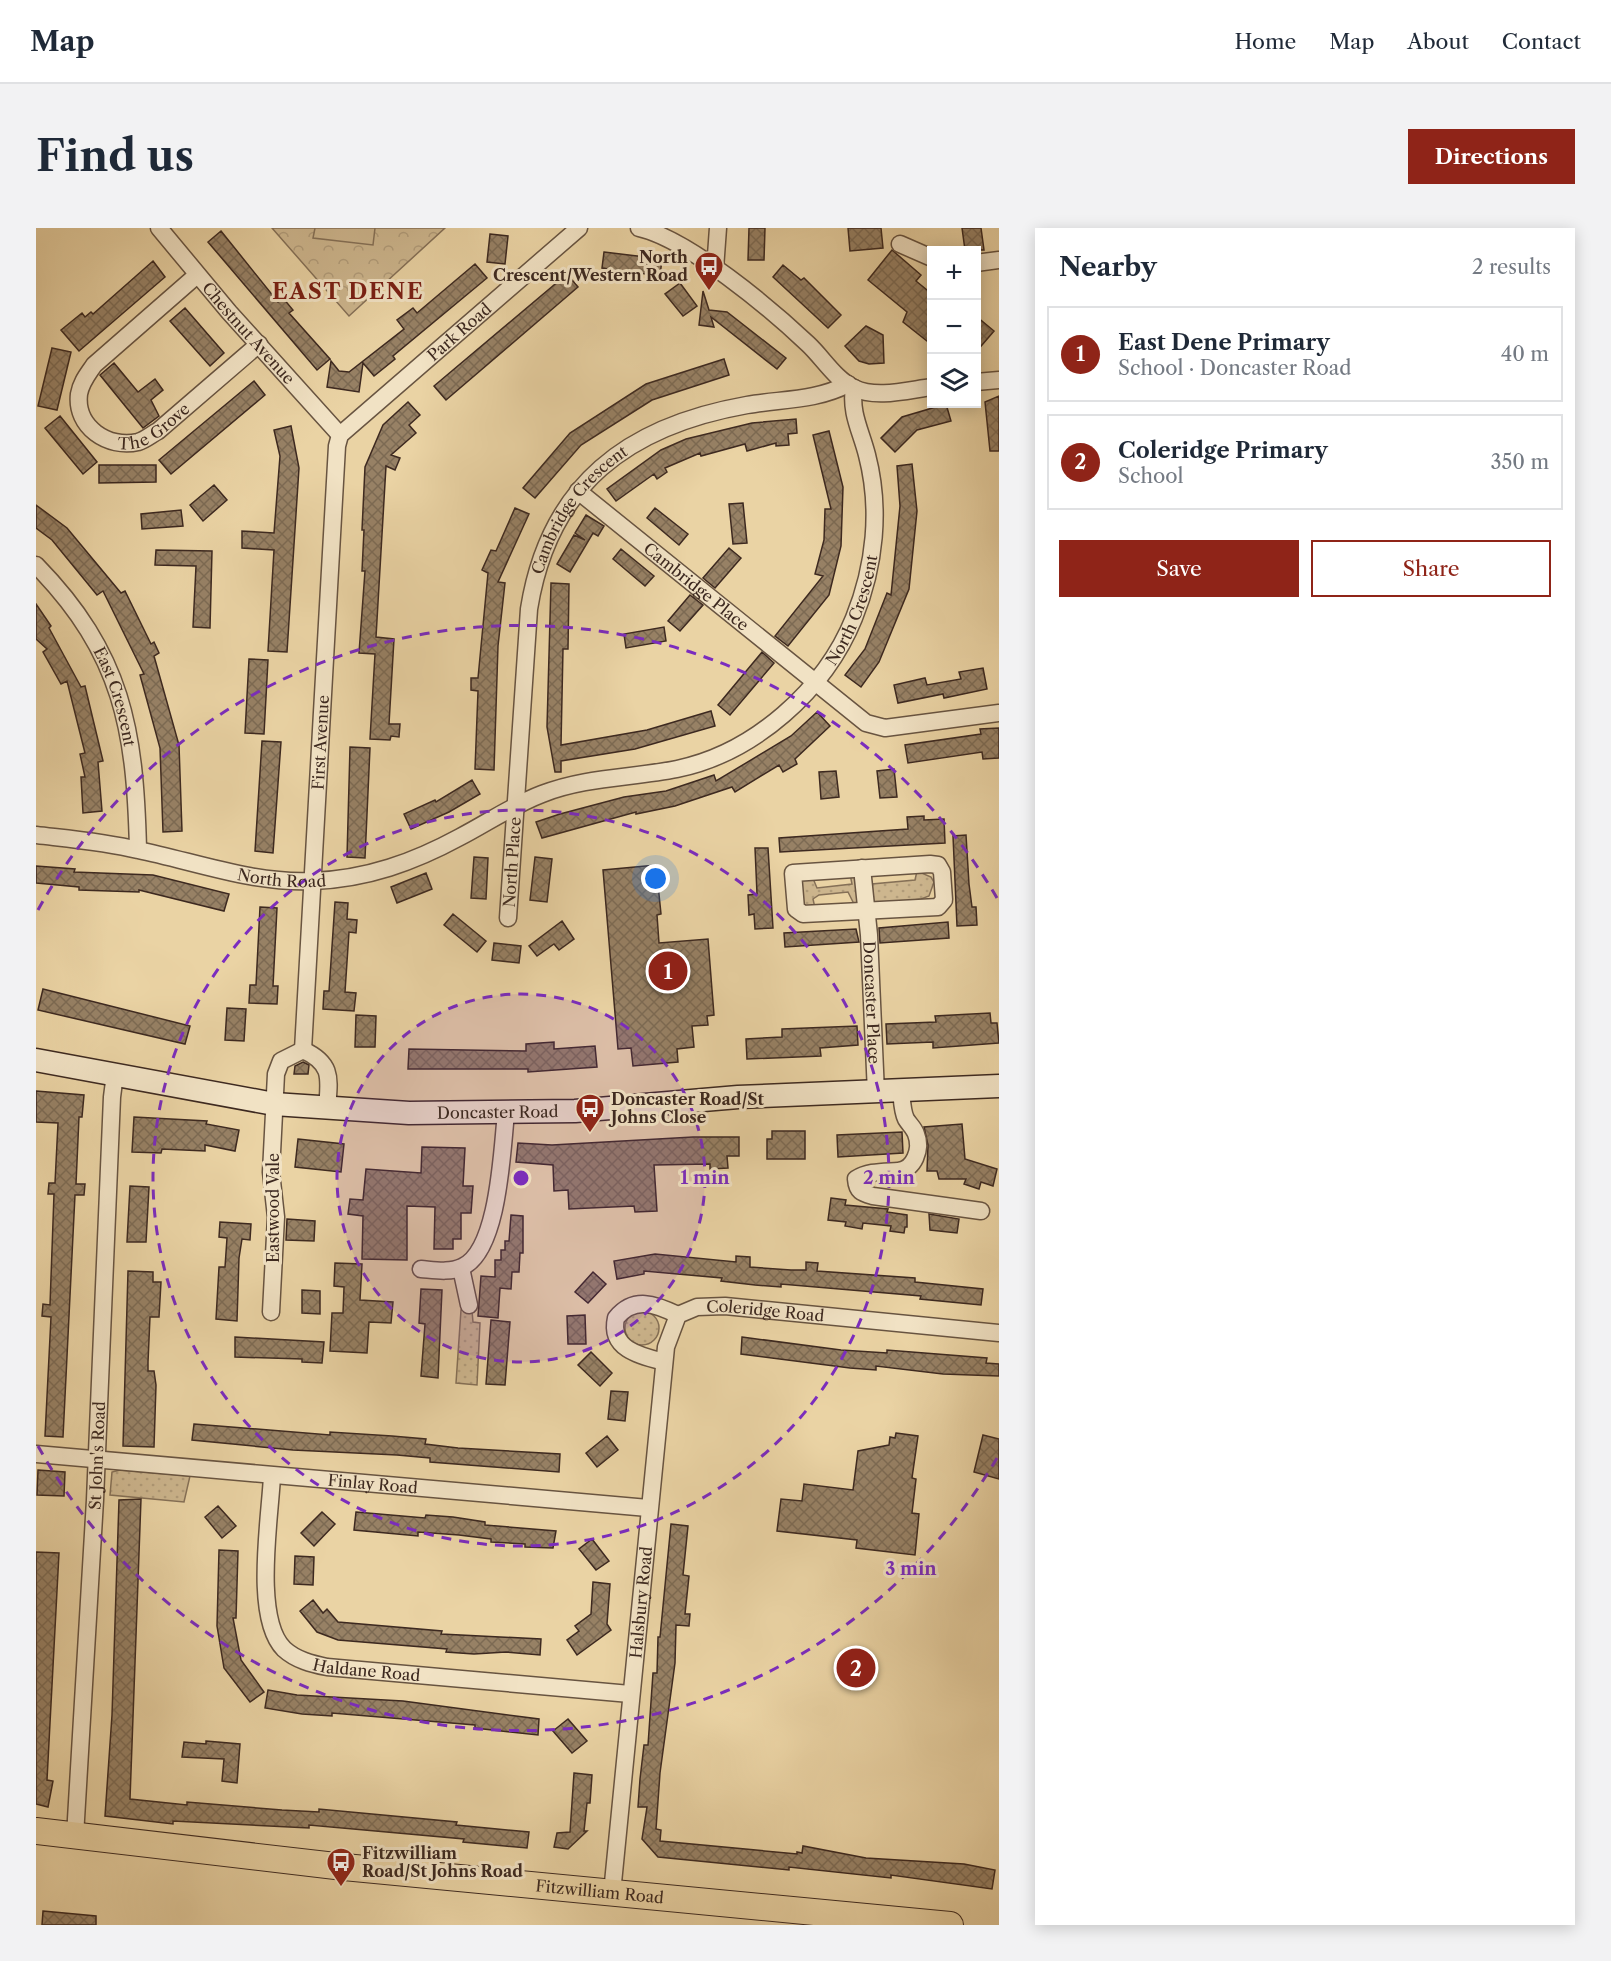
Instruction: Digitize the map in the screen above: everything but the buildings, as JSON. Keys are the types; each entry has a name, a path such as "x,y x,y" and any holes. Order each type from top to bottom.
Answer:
{"main road":[{"name":"Fitzwilliam Road","path":"36,1831 344,1867 950,1925"}],"street":[{"name":"Chestnut Avenue","path":"159,228 340,435"},
{"name":"Park Road","path":"340,435 579,228"},
{"path":"639,228 664,236 715,269 788,325 851,386 872,393 927,388"},
{"path":"715,269 718,228"},
{"path":"900,244 927,256"},
{"path":"981,262 999,260"},
{"name":"The Grove","path":"198,275 94,365 84,379 79,395 80,409 90,428 106,440 122,443 139,442 158,431 259,344"},
{"path":"981,382 999,380"},
{"name":"Cambridge Crescent","path":"517,806 526,641 532,586 547,540 578,491 597,470 664,427 686,418 747,405 832,393 851,386"},
{"name":"North Crescent","path":"517,806 564,787 673,770 720,756 765,729 815,681 839,647 855,617 865,586 874,537 873,485 867,455 854,416 851,386"},
{"name":"First Avenue","path":"303,1050 337,446 340,435"},
{"name":"Cambridge Place","path":"578,491 858,718 876,727 999,713"},
{"name":"East Crescent","path":"36,565 82,620 108,666 121,701 135,767 138,849"},
{"name":"North Road","path":"36,835 138,849 233,873 311,882 349,878 407,863 517,806"},
{"name":"North Place","path":"508,918 517,806"},
{"path":"938,865 942,872 942,905 867,912 798,913 791,878 793,873 938,865"},
{"name":"Doncaster Place","path":"862,868 867,912 876,1093"},
{"path":"274,1104 276,1074 280,1061 303,1050 325,1064 329,1076 327,1109"},
{"name":"Doncaster Road","path":"36,1060 274,1104 410,1113 575,1111 738,1097 876,1093 999,1086"},
{"name":"St John's Road","path":"75,1836 97,1458 111,1108 116,1074"},
{"path":"901,1090 905,1118 917,1136 919,1148 909,1167 903,1171 863,1174 856,1179 856,1187 861,1193 873,1196 981,1211"},
{"name":"Eastwood Vale","path":"271,1312 276,1226 271,1172 274,1104"},
{"path":"421,1269 461,1268 476,1256 494,1210 506,1113"},
{"path":"461,1268 469,1305"},
{"path":"664,1362 622,1346 616,1336 615,1318 621,1311 640,1303 659,1306 678,1315"},
{"name":"Coleridge Road","path":"678,1315 697,1307 717,1306 999,1333"},
{"name":"Halsbury Road","path":"612,1893 664,1362 666,1347 678,1315"},
{"name":"Finlay Road","path":"36,1455 97,1458 272,1476 648,1508"},
{"name":"Haldane Road","path":"272,1476 267,1614 278,1640 297,1658 327,1667 630,1694"}],"green space":[{"path":"272,228 445,228 349,316"},
{"path":"315,228 375,228 373,245 313,238"},
{"path":"917,871 931,877 934,882 929,896 874,905 872,884 915,880"},
{"path":"850,874 854,874 860,903 855,906 848,892 819,895 813,899 815,908 803,906 798,883 803,878 812,876 817,888 852,884"},
{"path":"461,1310 472,1311 473,1322 480,1323 477,1385 456,1383"},
{"path":"642,1311 654,1316 659,1328 654,1340 642,1345 630,1340 625,1328 630,1316"},
{"path":"120,1470 190,1476 184,1502 110,1495 112,1472"}],"place":[{"name":"North Crescent/Western Road","path":"709,292"},
{"name":"East Dene Primary","path":"668,971"},
{"name":"Doncaster Road/St Johns Close","path":"590,1134"},
{"name":"Coleridge Primary","path":"856,1668"},
{"name":"Fitzwilliam Road/St Johns Road","path":"341,1888"}],"district":[{"name":"EAST DENE","path":"348,291"}]}
